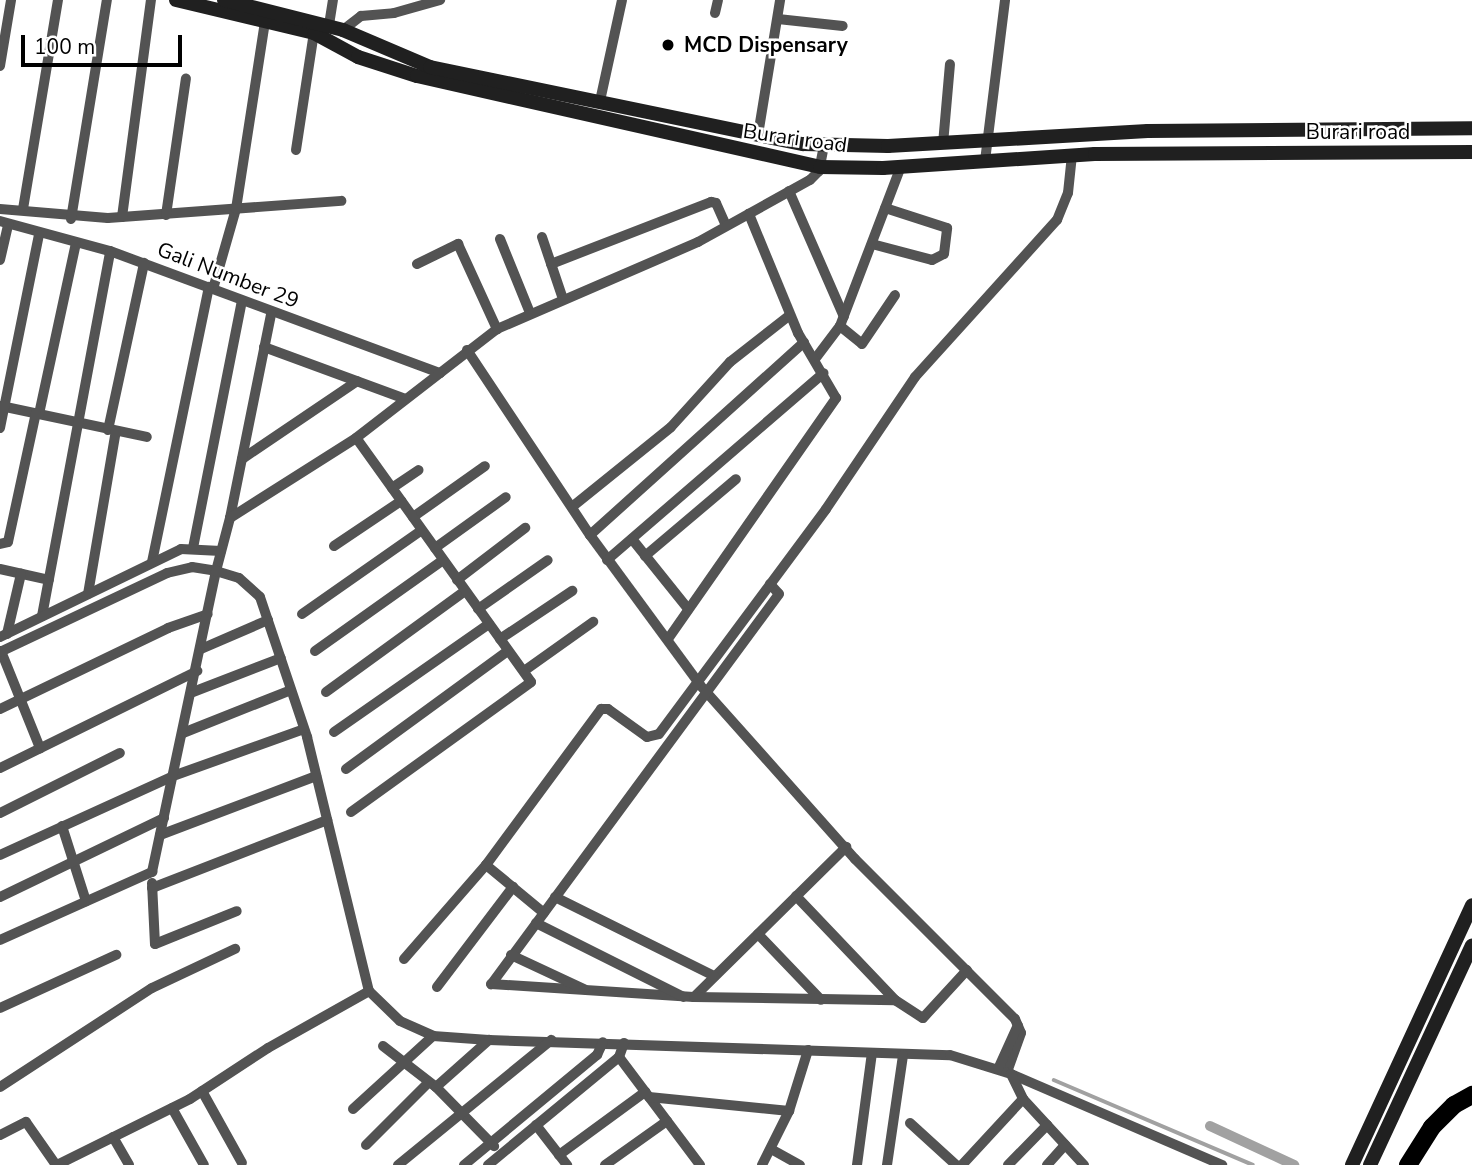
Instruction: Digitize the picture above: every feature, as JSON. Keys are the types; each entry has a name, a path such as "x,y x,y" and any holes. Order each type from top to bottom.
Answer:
{"highway":[{"path":"1408,1165 1442,1117 1472,1095"}],"main road":[{"name":"Burari road","path":"176,0 314,33 358,57 417,76 820,167 901,166 1072,155 1472,152"},
{"name":"Burari road","path":"224,0 329,25 430,67 758,135 824,145 943,144 1148,131 1472,128"},
{"path":"661,132 665,115"},
{"path":"1352,1165 1472,905"},
{"path":"1370,1165 1472,945"}],"street":[{"path":"0,66 11,0"},
{"path":"23,209 58,0"},
{"path":"71,219 107,0"},
{"path":"122,218 151,0"},
{"path":"329,25 333,0"},
{"path":"343,30 361,16 394,13 440,0"},
{"path":"600,101 622,0"},
{"path":"715,13 718,0"},
{"path":"758,135 780,0"},
{"path":"985,161 1005,0"},
{"path":"778,19 843,26"},
{"path":"152,562 211,288 236,209 265,21"},
{"path":"296,150 314,33"},
{"path":"943,144 950,64"},
{"path":"166,215 186,78"},
{"path":"230,518 356,438 497,329 749,214 816,176 824,145"},
{"path":"895,999 689,997 492,987 511,955 536,923 540,910 555,897 704,689 915,377 1057,220 1068,193 1072,155"},
{"path":"815,359 842,322 901,166"},
{"path":"789,191 842,322 862,344 895,295"},
{"path":"0,209 23,209 71,219 122,218 341,201"},
{"path":"551,264 711,202 716,204 726,225"},
{"path":"872,244 932,260 944,254 947,228 885,208"},
{"path":"668,639 835,401 824,373 790,315 749,214"},
{"path":"0,260 4,222"},
{"name":"Gali Number 29","path":"4,222 39,235 110,251 211,288 271,314 440,373"},
{"path":"0,428 2,406 39,235"},
{"path":"542,237 563,299"},
{"path":"500,239 530,313"},
{"path":"0,544 8,542 75,243"},
{"path":"417,264 458,244 497,329"},
{"path":"42,617 110,251"},
{"path":"88,594 112,430 144,263"},
{"path":"193,548 242,301"},
{"path":"237,911 155,944 152,872 193,692 271,314"},
{"path":"572,507 670,427 730,362 790,315"},
{"path":"590,535 804,342"},
{"path":"264,347 405,399"},
{"path":"467,350 607,560 704,689 846,847 967,971 1017,1030 1005,1068 1023,1099 1084,1165"},
{"path":"607,560 824,373"},
{"path":"242,459 357,381"},
{"path":"2,406 147,437"},
{"path":"351,812 530,686 524,671 356,438"},
{"path":"413,517 485,466"},
{"path":"392,488 419,470"},
{"path":"645,556 736,479"},
{"path":"435,548 506,497"},
{"path":"334,546 401,501"},
{"path":"457,580 525,528"},
{"path":"302,614 422,530"},
{"path":"632,538 688,609"},
{"path":"4,636 152,562 193,548 218,561 254,589 268,620 304,729 369,991 400,1021 433,1036 950,1055 1005,1068 1222,1165"},
{"path":"315,651 443,560"},
{"path":"478,609 548,560"},
{"path":"40,748 1,652 167,573 218,561"},
{"path":"0,569 49,580"},
{"path":"4,636 21,574"},
{"path":"326,692 465,591"},
{"path":"500,639 572,591"},
{"path":"0,709 168,628 208,614"},
{"path":"201,649 268,620"},
{"path":"524,671 593,622"},
{"path":"334,732 489,624"},
{"path":"346,769 508,651"},
{"path":"193,692 281,658"},
{"path":"0,768 197,671"},
{"path":"404,959 486,865 601,709 608,709 647,737 655,738 704,689"},
{"path":"183,733 291,690"},
{"path":"0,855 173,776 304,729"},
{"path":"0,813 120,753"},
{"path":"160,835 316,776"},
{"path":"0,897 164,818"},
{"path":"152,888 327,820"},
{"path":"62,827 86,901"},
{"path":"689,997 758,934 846,847"},
{"path":"486,865 540,910"},
{"path":"0,940 152,872"},
{"path":"437,987 513,887"},
{"path":"796,896 895,999 923,1018 967,971"},
{"path":"555,897 714,976"},
{"path":"536,923 689,997"},
{"path":"758,934 821,1000"},
{"path":"0,1087 152,988 235,949"},
{"path":"0,1008 116,955"},
{"path":"511,955 588,991"},
{"path":"0,1135 26,1122 56,1165 172,1108 369,991"},
{"path":"353,1109 433,1036"},
{"path":"366,1145 432,1085 489,1040"},
{"path":"398,1165 551,1040"},
{"path":"488,1165 496,1148 597,1055 603,1042"},
{"path":"464,1165 536,1125 619,1057 624,1043"},
{"path":"383,1046 461,1111 496,1148"},
{"path":"762,1165 789,1111 808,1050"},
{"path":"857,1165 872,1053"},
{"path":"887,1165 903,1055"},
{"path":"619,1057 700,1165"},
{"path":"202,1091 242,1163"},
{"path":"559,1156 647,1094 789,1111"},
{"path":"962,1165 1023,1099"},
{"path":"172,1108 204,1165"},
{"path":"606,1165 667,1121"},
{"path":"910,1123 956,1165"},
{"path":"536,1125 567,1165"},
{"path":"1008,1165 1047,1125"},
{"path":"113,1137 129,1165"},
{"path":"1047,1165 1065,1145"},
{"path":"771,1149 800,1165"}],"waterway":[{"path":"1054,1080 1253,1165"},
{"path":"1210,1126 1294,1165"}],"place":[{"name":"MCD Dispensary","path":"668,45"}]}
